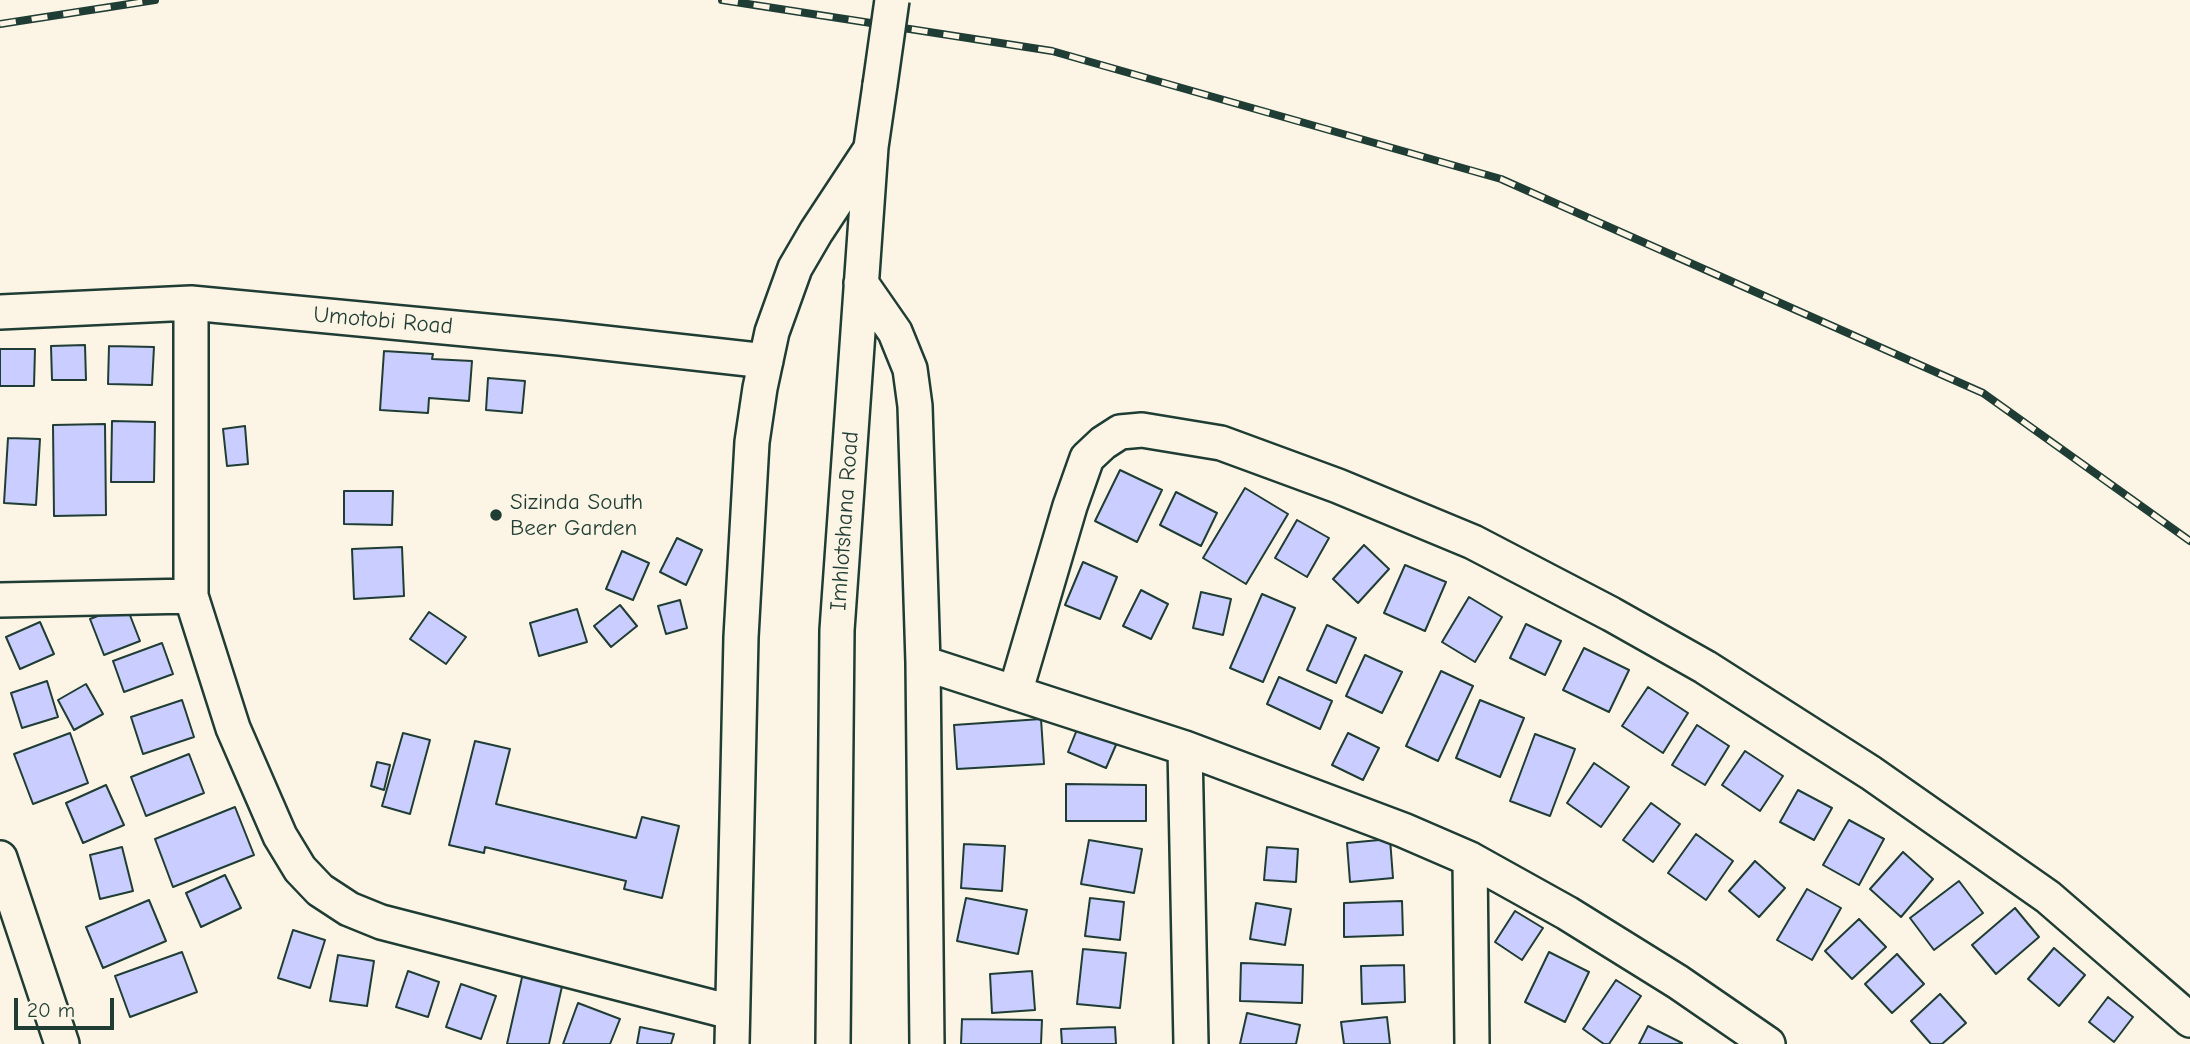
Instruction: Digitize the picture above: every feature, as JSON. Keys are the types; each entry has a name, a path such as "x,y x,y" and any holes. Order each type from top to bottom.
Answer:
{"street":[{"name":"Imhlotshana Road","path":"833,1044 837,629 871,148 892,0"},
{"path":"191,303 191,596 233,728 280,836 300,869 320,890 349,909 381,922 732,1028 741,623 752,442 772,331 796,268 816,232 871,148"},
{"path":"861,282 895,332 910,369 915,406 923,663 927,1044"},
{"name":"Umotobi Road","path":"0,312 191,303 766,361"},
{"path":"1015,693 1070,506 1087,458 1120,432 1142,430 1221,443 1338,486 1474,542 1705,667 1871,773 2048,897 2190,1020"},
{"path":"0,600 191,596"},
{"path":"923,663 1185,748 1403,830 1471,859 1567,913 1678,982 1768,1044"},
{"path":"1185,748 1191,1044"},
{"path":"0,858 62,1044"},
{"path":"1471,859 1472,1044"}],"building":[{"path":"85,345 86,380 52,380 51,346"},
{"path":"109,346 154,347 152,385 108,384"},
{"path":"0,349 35,349 34,386 0,386"},
{"path":"384,351 433,354 432,359 472,361 469,401 429,398 428,413 380,410"},
{"path":"488,378 525,381 522,413 486,410"},
{"path":"112,421 155,422 154,482 111,482"},
{"path":"105,424 106,515 54,516 53,425"},
{"path":"245,426 248,464 227,466 223,429"},
{"path":"8,438 40,439 36,505 4,503"},
{"path":"1120,470 1162,490 1137,542 1095,521"},
{"path":"1245,488 1288,514 1246,584 1203,558"},
{"path":"344,491 393,491 392,525 344,524"},
{"path":"1176,492 1217,513 1201,546 1160,525"},
{"path":"1297,520 1329,538 1307,577 1275,558"},
{"path":"677,538 702,550 686,585 660,572"},
{"path":"1364,545 1389,569 1358,603 1333,579"},
{"path":"402,547 404,596 354,599 352,549"},
{"path":"622,551 649,563 633,600 606,589"},
{"path":"1083,562 1117,577 1100,619 1065,605"},
{"path":"1405,565 1446,582 1425,631 1384,613"},
{"path":"1141,590 1168,604 1151,639 1123,626"},
{"path":"1201,592 1231,599 1223,635 1193,628"},
{"path":"1262,594 1295,608 1263,682 1230,668"},
{"path":"1469,597 1502,617 1475,662 1442,642"},
{"path":"680,600 687,628 666,634 658,606"},
{"path":"126,605 140,641 104,655 90,619"},
{"path":"620,605 637,626 611,647 594,626"},
{"path":"577,609 587,642 539,656 530,623"},
{"path":"429,612 466,637 446,664 410,639"},
{"path":"40,622 54,654 20,669 6,637"},
{"path":"1526,624 1561,641 1545,675 1510,658"},
{"path":"1327,625 1356,638 1336,683 1307,670"},
{"path":"162,643 173,674 124,692 113,661"},
{"path":"1584,648 1629,670 1609,712 1563,690"},
{"path":"1365,655 1402,672 1382,713 1346,696"},
{"path":"1441,671 1473,686 1438,761 1406,746"},
{"path":"1279,677 1332,701 1320,729 1267,704"},
{"path":"47,681 58,717 22,728 11,693"},
{"path":"86,684 103,714 74,730 58,700"},
{"path":"1648,687 1688,713 1663,753 1622,726"},
{"path":"182,700 194,737 143,754 131,717"},
{"path":"1480,700 1524,718 1500,777 1456,758"},
{"path":"1041,719 1044,764 957,769 954,725"},
{"path":"1080,722 1119,738 1106,768 1068,752"},
{"path":"1697,725 1729,746 1705,785 1672,765"},
{"path":"70,733 88,783 33,804 14,754"},
{"path":"403,733 430,740 410,814 382,806"},
{"path":"1348,733 1379,748 1363,780 1332,765"},
{"path":"1535,734 1575,749 1550,816 1510,801"},
{"path":"475,741 510,749 496,804 636,838 642,817 679,826 662,898 624,889 626,881 485,847 484,853 449,845"},
{"path":"1745,751 1783,776 1760,811 1722,785"},
{"path":"189,754 204,793 146,816 131,777"},
{"path":"377,762 390,765 384,790 371,786"},
{"path":"1594,763 1629,787 1601,827 1567,803"},
{"path":"1066,784 1146,785 1146,821 1066,821"},
{"path":"106,785 124,825 83,843 66,803"},
{"path":"1798,790 1832,808 1814,840 1780,822"},
{"path":"1651,803 1680,824 1653,862 1623,840"},
{"path":"235,807 254,855 173,887 155,839"},
{"path":"1849,820 1884,839 1859,885 1823,865"},
{"path":"1696,834 1733,861 1706,900 1668,873"},
{"path":"1390,839 1393,878 1350,882 1347,843"},
{"path":"1089,840 1142,849 1134,893 1081,884"},
{"path":"964,844 1005,846 1002,891 961,888"},
{"path":"122,847 133,891 100,899 90,855"},
{"path":"1267,847 1298,849 1296,882 1264,880"},
{"path":"1903,852 1933,879 1901,917 1870,889"},
{"path":"1755,861 1785,888 1759,917 1729,891"},
{"path":"225,875 241,908 201,927 186,893"},
{"path":"1959,881 1983,913 1934,950 1910,918"},
{"path":"1807,889 1841,908 1812,960 1777,940"},
{"path":"966,898 1027,910 1018,954 957,941"},
{"path":"1090,898 1124,902 1120,940 1085,936"},
{"path":"149,900 166,941 103,968 86,927"},
{"path":"1402,901 1403,935 1344,937 1344,903"},
{"path":"1256,903 1291,909 1285,945 1250,939"},
{"path":"2015,908 2039,937 1996,974 1972,945"},
{"path":"1515,911 1543,928 1522,960 1495,942"},
{"path":"1859,919 1886,947 1852,979 1825,951"},
{"path":"293,930 325,940 310,988 278,978"},
{"path":"2054,948 2085,975 2059,1006 2028,979"},
{"path":"1083,949 1126,953 1120,1008 1077,1004"},
{"path":"182,952 197,992 130,1017 115,976"},
{"path":"1549,952 1589,972 1565,1022 1525,1002"},
{"path":"1897,954 1924,984 1892,1013 1865,984"},
{"path":"338,955 374,961 367,1006 330,1001"},
{"path":"1241,963 1303,965 1302,1003 1240,1001"},
{"path":"1404,965 1405,1002 1362,1004 1361,966"},
{"path":"408,971 439,982 428,1017 396,1007"},
{"path":"1032,971 1035,1010 992,1013 990,974"},
{"path":"523,973 563,982 549,1044 507,1044"},
{"path":"1616,980 1641,996 1609,1044 1604,1044 1583,1029"},
{"path":"461,984 496,996 481,1039 446,1027"},
{"path":"1940,994 1966,1023 1942,1044 1931,1044 1911,1021"},
{"path":"2108,997 2133,1017 2114,1042 2089,1022"},
{"path":"578,1003 620,1019 610,1044 563,1044"},
{"path":"1247,1013 1300,1025 1296,1044 1240,1044"},
{"path":"1387,1017 1390,1044 1344,1044 1341,1022"},
{"path":"962,1019 1042,1020 1041,1044 961,1044"},
{"path":"1648,1026 1682,1043 1639,1044"},
{"path":"640,1027 674,1034 671,1044 637,1044"},
{"path":"1115,1027 1116,1044 1062,1044 1061,1029"}],"railway":[{"path":"0,24 155,0"},
{"path":"722,0 1052,51 1501,179 1983,393 2190,541"}],"place":[{"name":"Sizinda South Beer Garden","path":"496,515"}]}
